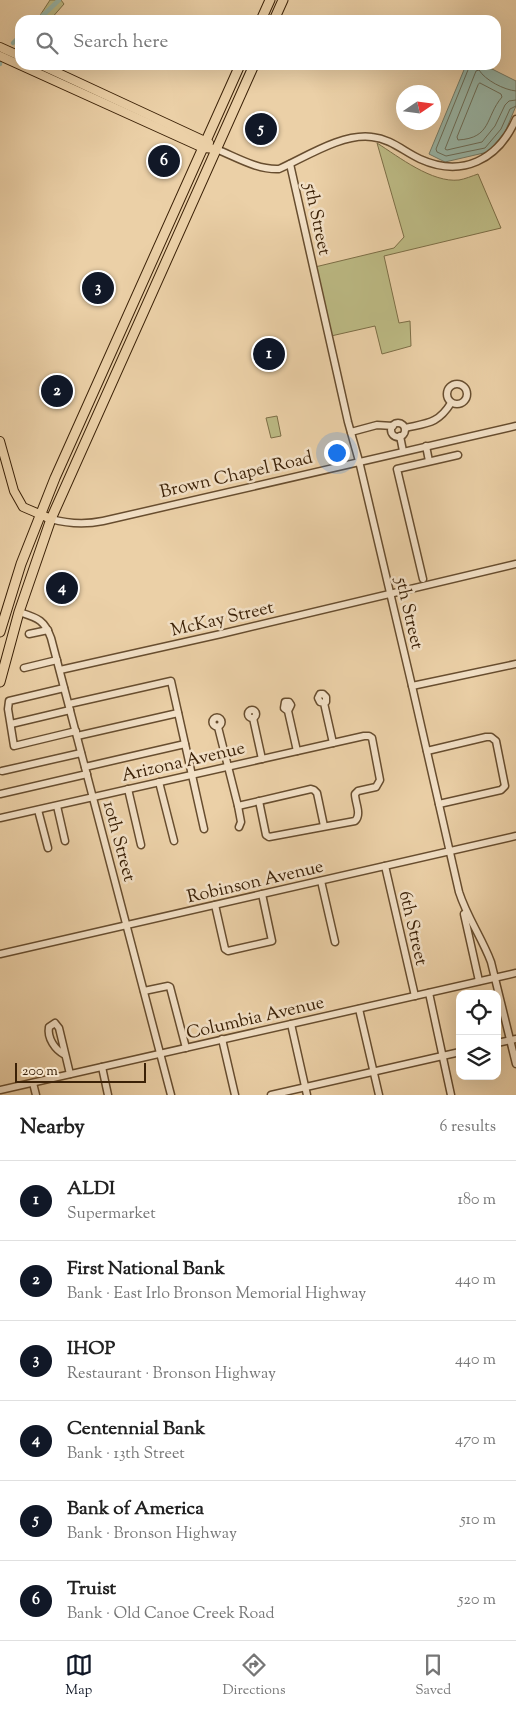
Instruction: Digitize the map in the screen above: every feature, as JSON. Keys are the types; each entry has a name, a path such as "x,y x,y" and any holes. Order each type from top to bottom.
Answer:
{"highway":[{"path":"271,0 276,15"},
{"path":"263,15 271,0"},
{"path":"276,15 283,0"},
{"path":"0,632 21,564 40,515 238,70"},
{"path":"0,682 19,612 51,519 252,70"},
{"path":"158,278 160,261 166,245 163,237"},
{"path":"131,309 128,326 132,336"},
{"path":"115,375 115,366 125,342 122,330"}],"main road":[{"path":"0,47 15,57"},
{"path":"0,51 15,58"},
{"path":"0,56 15,59"},
{"path":"39,70 84,94 205,144"},
{"path":"52,70 216,149"},
{"path":"72,88 91,88"},
{"path":"84,94 100,92"},
{"path":"0,441 14,491 23,507 51,519"}],"street":[{"path":"216,149 263,168 279,168 343,140 356,136 372,136 389,140 420,159 444,167 463,166 484,159 500,146 516,119"},
{"name":"5th Street","path":"290,164 351,432 463,905 485,947 496,977 513,1039 516,1064"},
{"path":"405,428 438,419 446,412 451,403"},
{"path":"351,432 377,425 393,426 396,423 400,423 405,428"},
{"path":"393,426 392,433 400,436"},
{"name":"Brown Chapel Road","path":"51,519 68,524 88,524 516,426"},
{"path":"400,436 404,433 405,428"},
{"path":"400,436 403,451"},
{"path":"426,446 429,461"},
{"path":"423,579 397,469 458,455"},
{"name":"McKay Street","path":"60,670 516,564"},
{"path":"19,612 37,618 44,623 48,630 29,634"},
{"name":"10th Street","path":"48,630 171,1095"},
{"path":"24,668 57,660"},
{"path":"412,686 516,664"},
{"path":"11,724 171,681 204,828"},
{"path":"64,688 9,701 8,710 14,746 178,713"},
{"path":"324,703 332,743"},
{"path":"288,711 297,751"},
{"path":"253,718 262,759"},
{"path":"218,726 238,806 240,827"},
{"name":"Arizona Avenue","path":"0,818 369,736 372,738 380,783 358,791 355,794 359,813 355,821 324,826"},
{"path":"427,750 486,737 491,737 496,741 505,786 501,790 439,804"},
{"path":"85,767 185,744"},
{"path":"2,771 81,753"},
{"path":"0,794 87,774"},
{"path":"159,782 174,842"},
{"path":"128,789 141,845"},
{"path":"238,806 259,801 311,789 317,793 324,826 268,837 259,801"},
{"path":"57,806 65,841"},
{"path":"38,810 48,848"},
{"name":"Robinson Avenue","path":"0,954 516,836"},
{"name":"6th Street","path":"385,866 415,996"},
{"path":"321,881 335,942"},
{"path":"215,905 225,949 228,951 272,941 262,894"},
{"path":"463,905 479,981"},
{"name":"Columbia Avenue","path":"0,1090 516,973"},
{"path":"144,991 170,987 186,1048"},
{"path":"428,993 451,1095"},
{"path":"359,1009 379,1095"},
{"path":"291,1024 307,1095"},
{"path":"222,1039 235,1095"},
{"path":"271,1095 456,1053"},
{"path":"65,1055 70,1074"},
{"path":"102,1067 108,1095"},
{"path":"33,1083 36,1095"}],"shaded area":[{"path":"50,0 61,0 64,4 54,15 40,15"},
{"path":"377,143 405,162 438,177 459,180 478,174 501,228 384,256 399,323 410,321 411,346 382,354 375,326 331,336 315,267 394,248 404,237"},
{"path":"277,416 281,436 271,438 266,418"}],"water":[{"path":"464,70 494,70 516,81 516,106 505,132 488,152 445,162 429,154 439,130 441,130 441,125"}],"waterway":[{"path":"43,15 59,0"}],"place":[{"name":"Bank of America","path":"261,129"},
{"name":"Truist","path":"164,161"},
{"name":"IHOP","path":"98,288"},
{"name":"ALDI","path":"269,354"},
{"name":"First National Bank","path":"57,391"},
{"name":"Centennial Bank","path":"62,588"}]}
